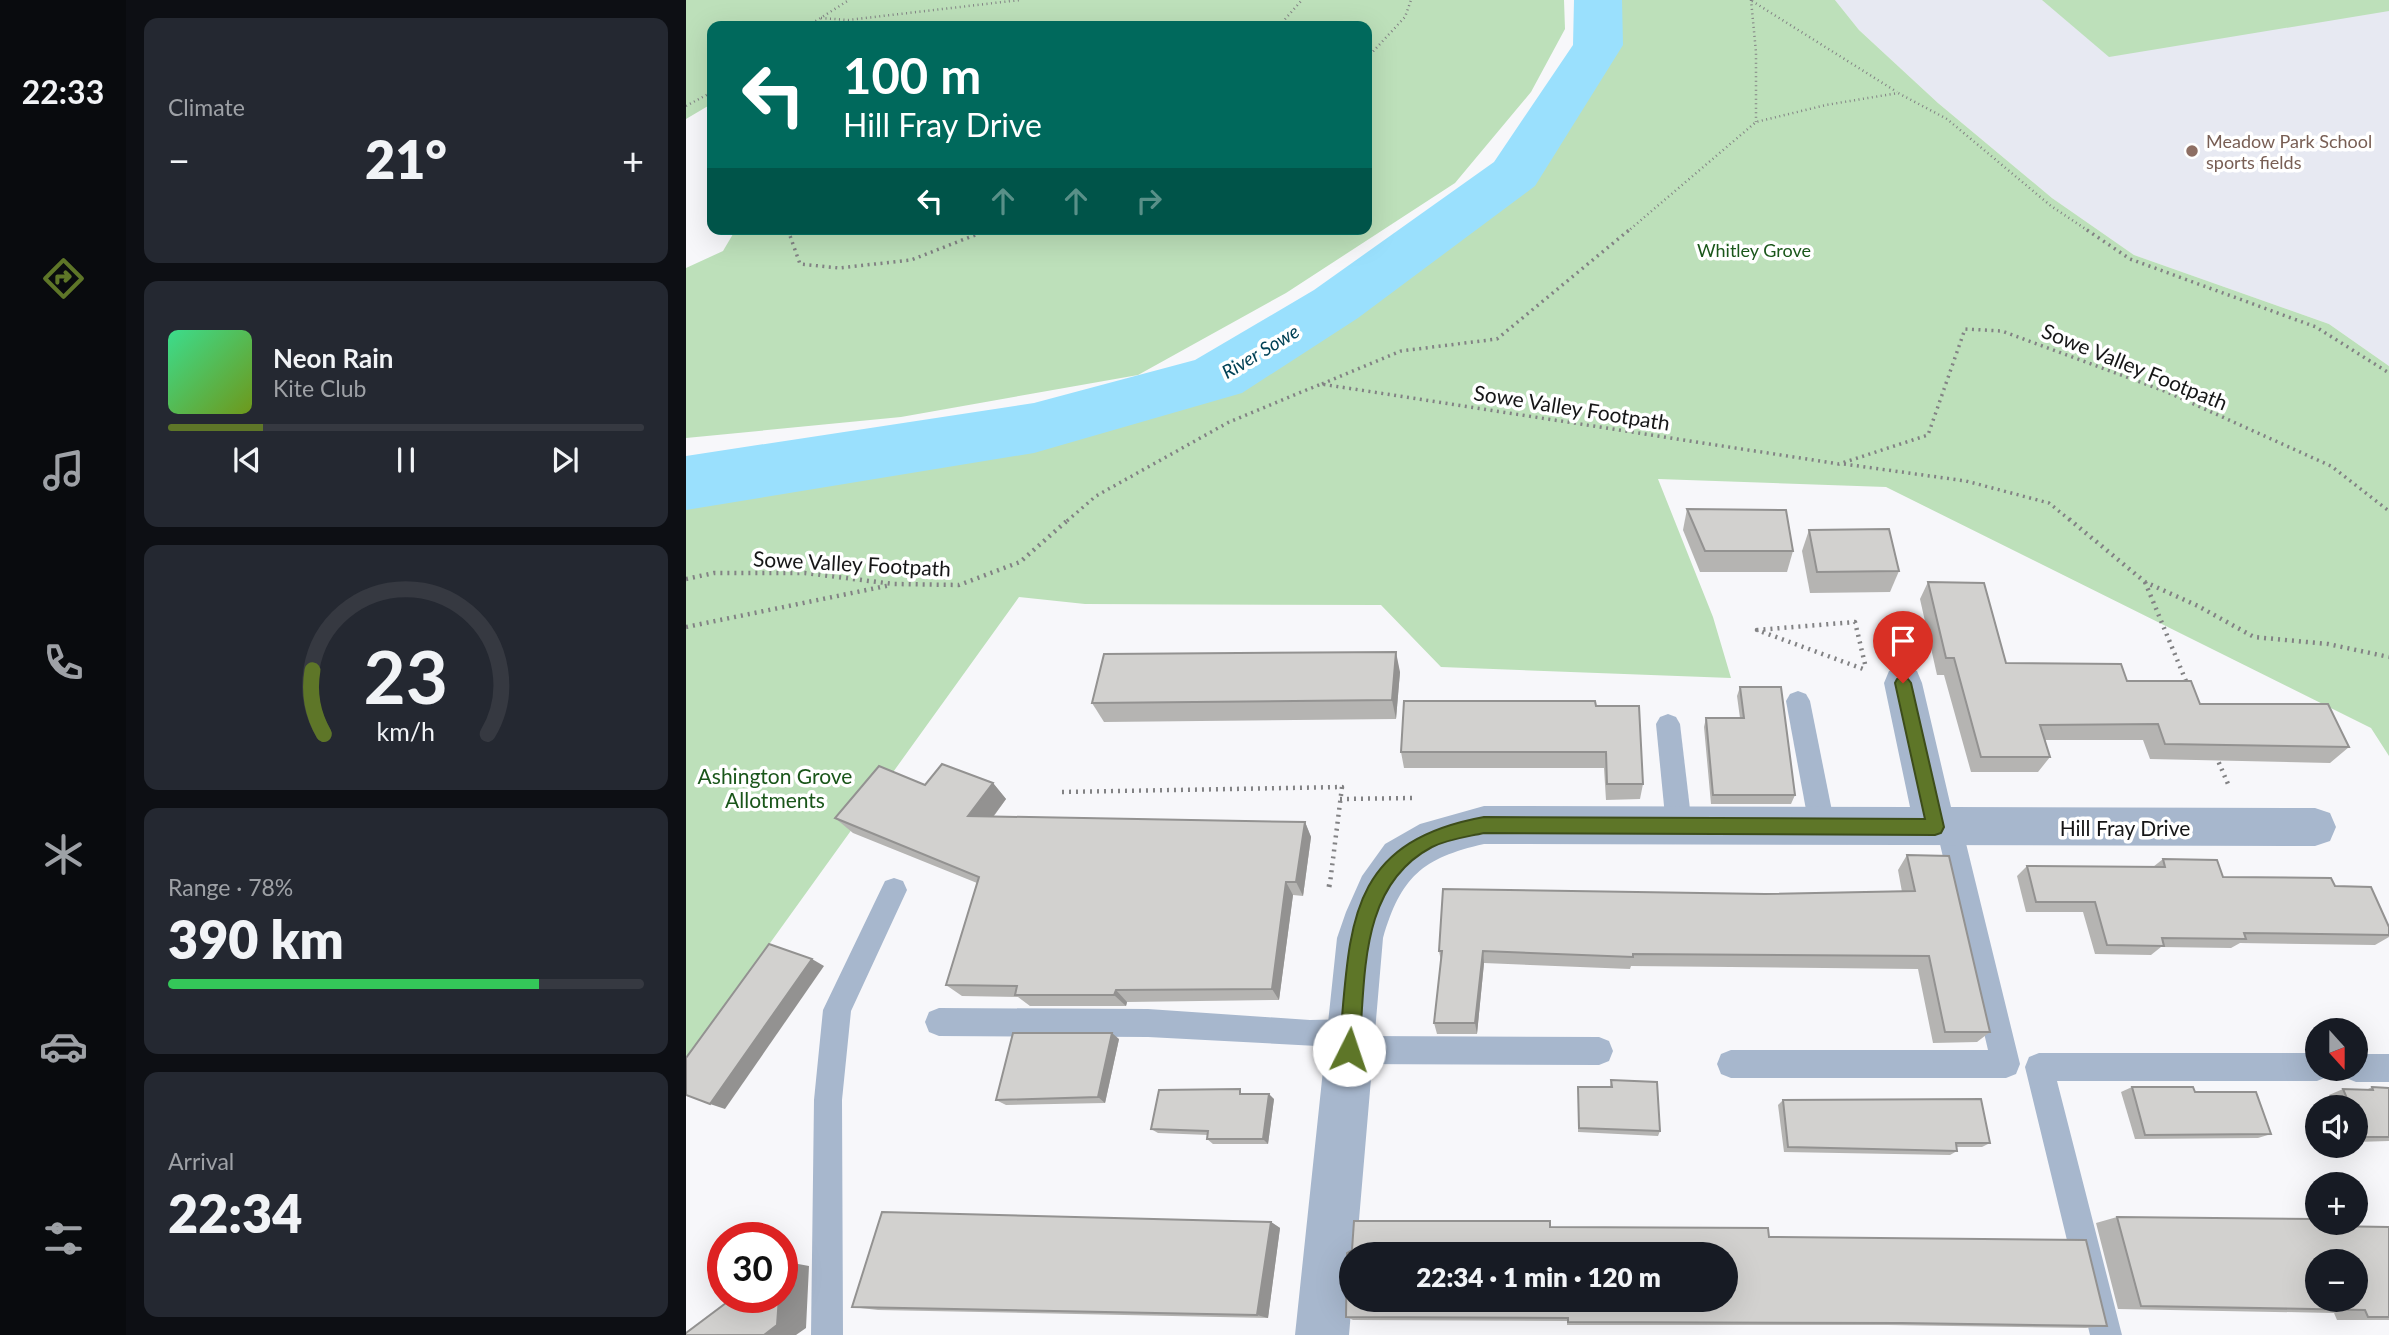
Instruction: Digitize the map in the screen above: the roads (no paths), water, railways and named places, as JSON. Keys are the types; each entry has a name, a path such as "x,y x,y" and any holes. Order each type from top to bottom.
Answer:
{"street":[{"path":"1884,677 1942,827"},
{"name":"Hill Fray Drive","path":"1322,1335 1360,938 1371,898 1384,876 1403,857 1425,842 1450,831 1484,825 2315,827"}],"lane":[{"path":"1798,701 1822,826"},
{"path":"1668,724 1679,826"},
{"path":"1942,827 2006,1064"},
{"path":"827,1335 828,1100 837,1010 894,890"},
{"path":"939,1022 1148,1023 1310,1034 1349,1041 1599,1051"},
{"path":"1731,1064 2305,1068"},
{"path":"2039,1067 2106,1335"},
{"path":"2368,1068 2389,1068"}],"waterway":[{"name":"River Sowe","path":"686,483 1034,428 1218,377 1336,304 1515,174 1598,45 1598,0"}],"place":[{"name":"Meadow Park School sports fields","path":"2192,151"}],"park label":[{"name":"Whitley Grove","path":"1754,250"},
{"name":"Ashington Grove Allotments","path":"775,787"}]}
